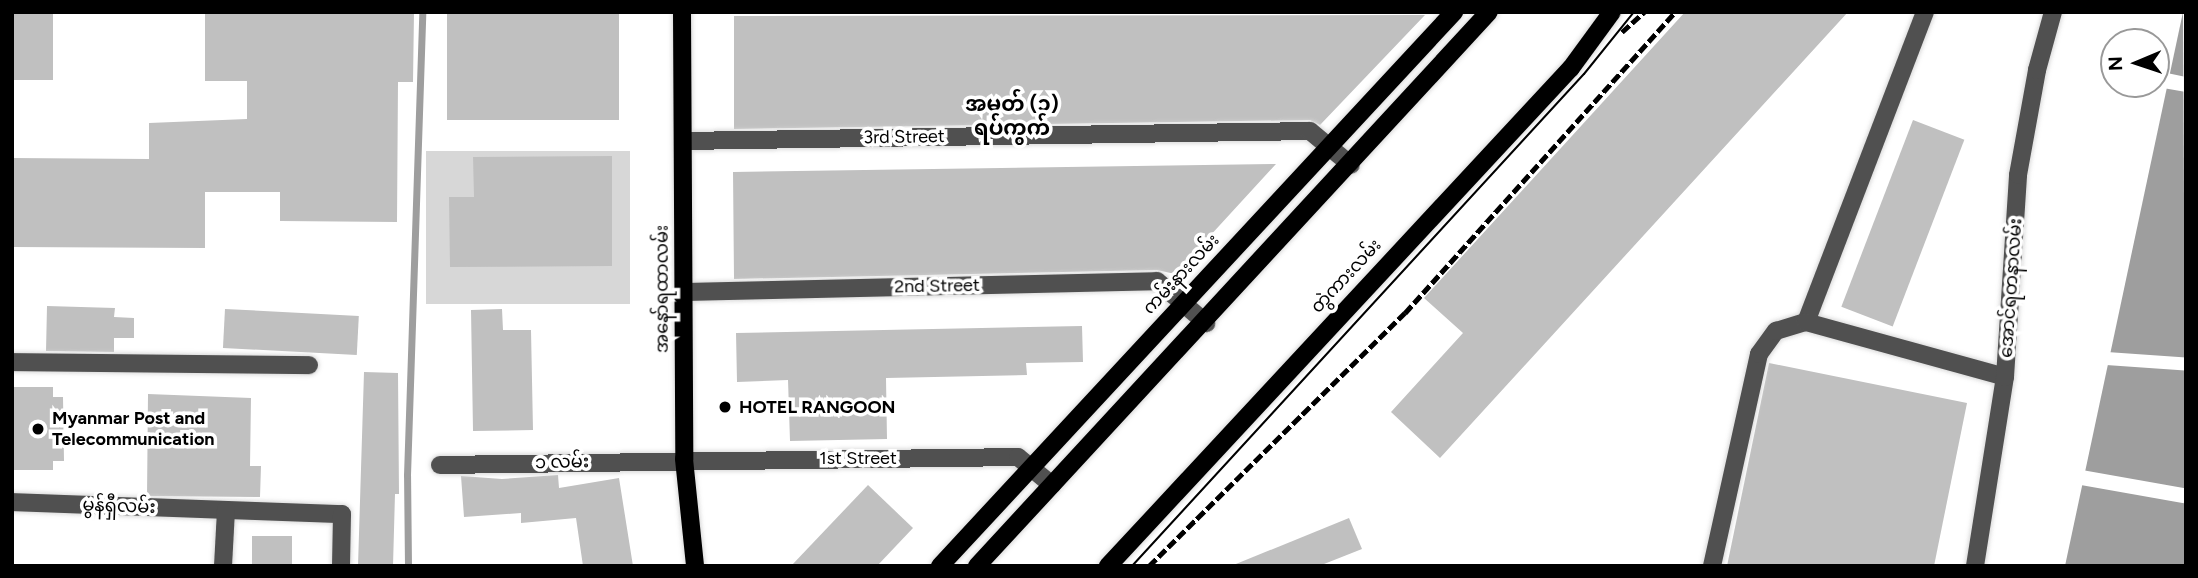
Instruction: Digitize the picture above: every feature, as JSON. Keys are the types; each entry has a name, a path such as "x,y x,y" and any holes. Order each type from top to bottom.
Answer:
{"main road":[{"name":"အနော်ရထာလမ်း","path":"682,12 684,459 695,566"},
{"name":"ကမ်းနားလမ်း","path":"940,566 1031,464 1454,12"},
{"name":"တွဲကားလမ်း","path":"1108,566 1572,68 1612,12"},
{"path":"978,566 1352,165 1479,16"}],"street":[{"path":"1806,322 1925,12"},
{"name":"အောင်ရတနာလမ်း","path":"1975,566 2005,377 2018,175 2037,70 2053,12"},
{"name":"3rd Street","path":"683,141 1311,131 1352,165"},
{"name":"2nd Street","path":"683,292 1157,281 1185,301 1206,323"},
{"path":"1712,566 1759,354 1776,331 1806,322 2005,377"},
{"path":"12,362 309,365"},
{"name":"1st Street","path":"684,459 1018,457 1031,464"},
{"name":"၁ လမ်း","path":"440,465 684,459"},
{"path":"1031,464 1052,485"},
{"name":"မွန်ရှီလမ်း","path":"12,502 342,514 341,566"},
{"path":"223,566 226,510"}],"shaded area":[{"path":"2183,12 2186,566 2065,566 2165,98 2170,98 2170,73"},
{"path":"426,151 630,151 630,304 426,304"}],"pier":[{"path":"2170,74 2186,77 2186,92 2170,89"},
{"path":"2107,352 2186,358 2185,370 2106,365"},
{"path":"2082,470 2186,488 2184,503 2079,485"}],"building":[{"path":"12,12 53,12 53,80 12,80"},
{"path":"205,12 414,12 413,82 398,82 397,222 280,221 280,192 205,192 205,248 12,247 12,158 149,159 149,123 247,119 247,81 205,81"},
{"path":"447,12 619,12 619,120 447,120"},
{"path":"1685,12 1848,12 1440,458 1391,412 1463,333 1424,298"},
{"path":"1425,15 1320,125 1310,120 734,129 734,16"},
{"path":"1913,120 1964,140 1893,326 1841,307"},
{"path":"612,156 612,266 450,267 449,197 474,197 473,157"},
{"path":"1276,164 1175,274 1157,270 734,279 733,172"},
{"path":"47,306 115,308 114,317 134,318 134,338 114,338 114,352 46,351"},
{"path":"225,309 359,316 357,355 223,348"},
{"path":"502,309 503,330 531,330 533,430 473,431 471,310"},
{"path":"1082,326 1083,362 1026,363 1027,375 886,378 887,439 790,441 788,380 737,382 736,333"},
{"path":"1769,363 1967,403 1934,566 1727,566"},
{"path":"364,372 398,373 399,494 395,494 393,566 358,566"},
{"name":"Myanmar Post and Telecommunication","path":"12,387 53,387 53,397 63,397 64,461 53,461 53,470 12,470"},
{"path":"148,394 251,398 250,466 261,466 260,497 147,496"},
{"path":"558,475 559,488 619,478 633,566 583,566 576,518 521,523 521,513 464,517 461,476 502,479"},
{"path":"868,485 913,528 877,566 791,566"},
{"path":"1349,518 1362,549 1319,566 1231,566"},
{"path":"252,536 292,536 292,566 252,566"}],"waterway":[{"path":"408,566 407,475 422,12"}],"tram line":[{"path":"1132,566 1584,74 1634,12"}],"railway":[{"path":"1622,32 1644,12"},
{"path":"1149,566 1405,313 1675,12"}],"place":[{"name":"HOTEL RANGOON","path":"725,407"},
{"name":"Myanmar Post and Telecommunication","path":"38,429"}],"district":[{"name":"အမှတ် (၁) ရပ်ကွက်","path":"1012,116"}]}
